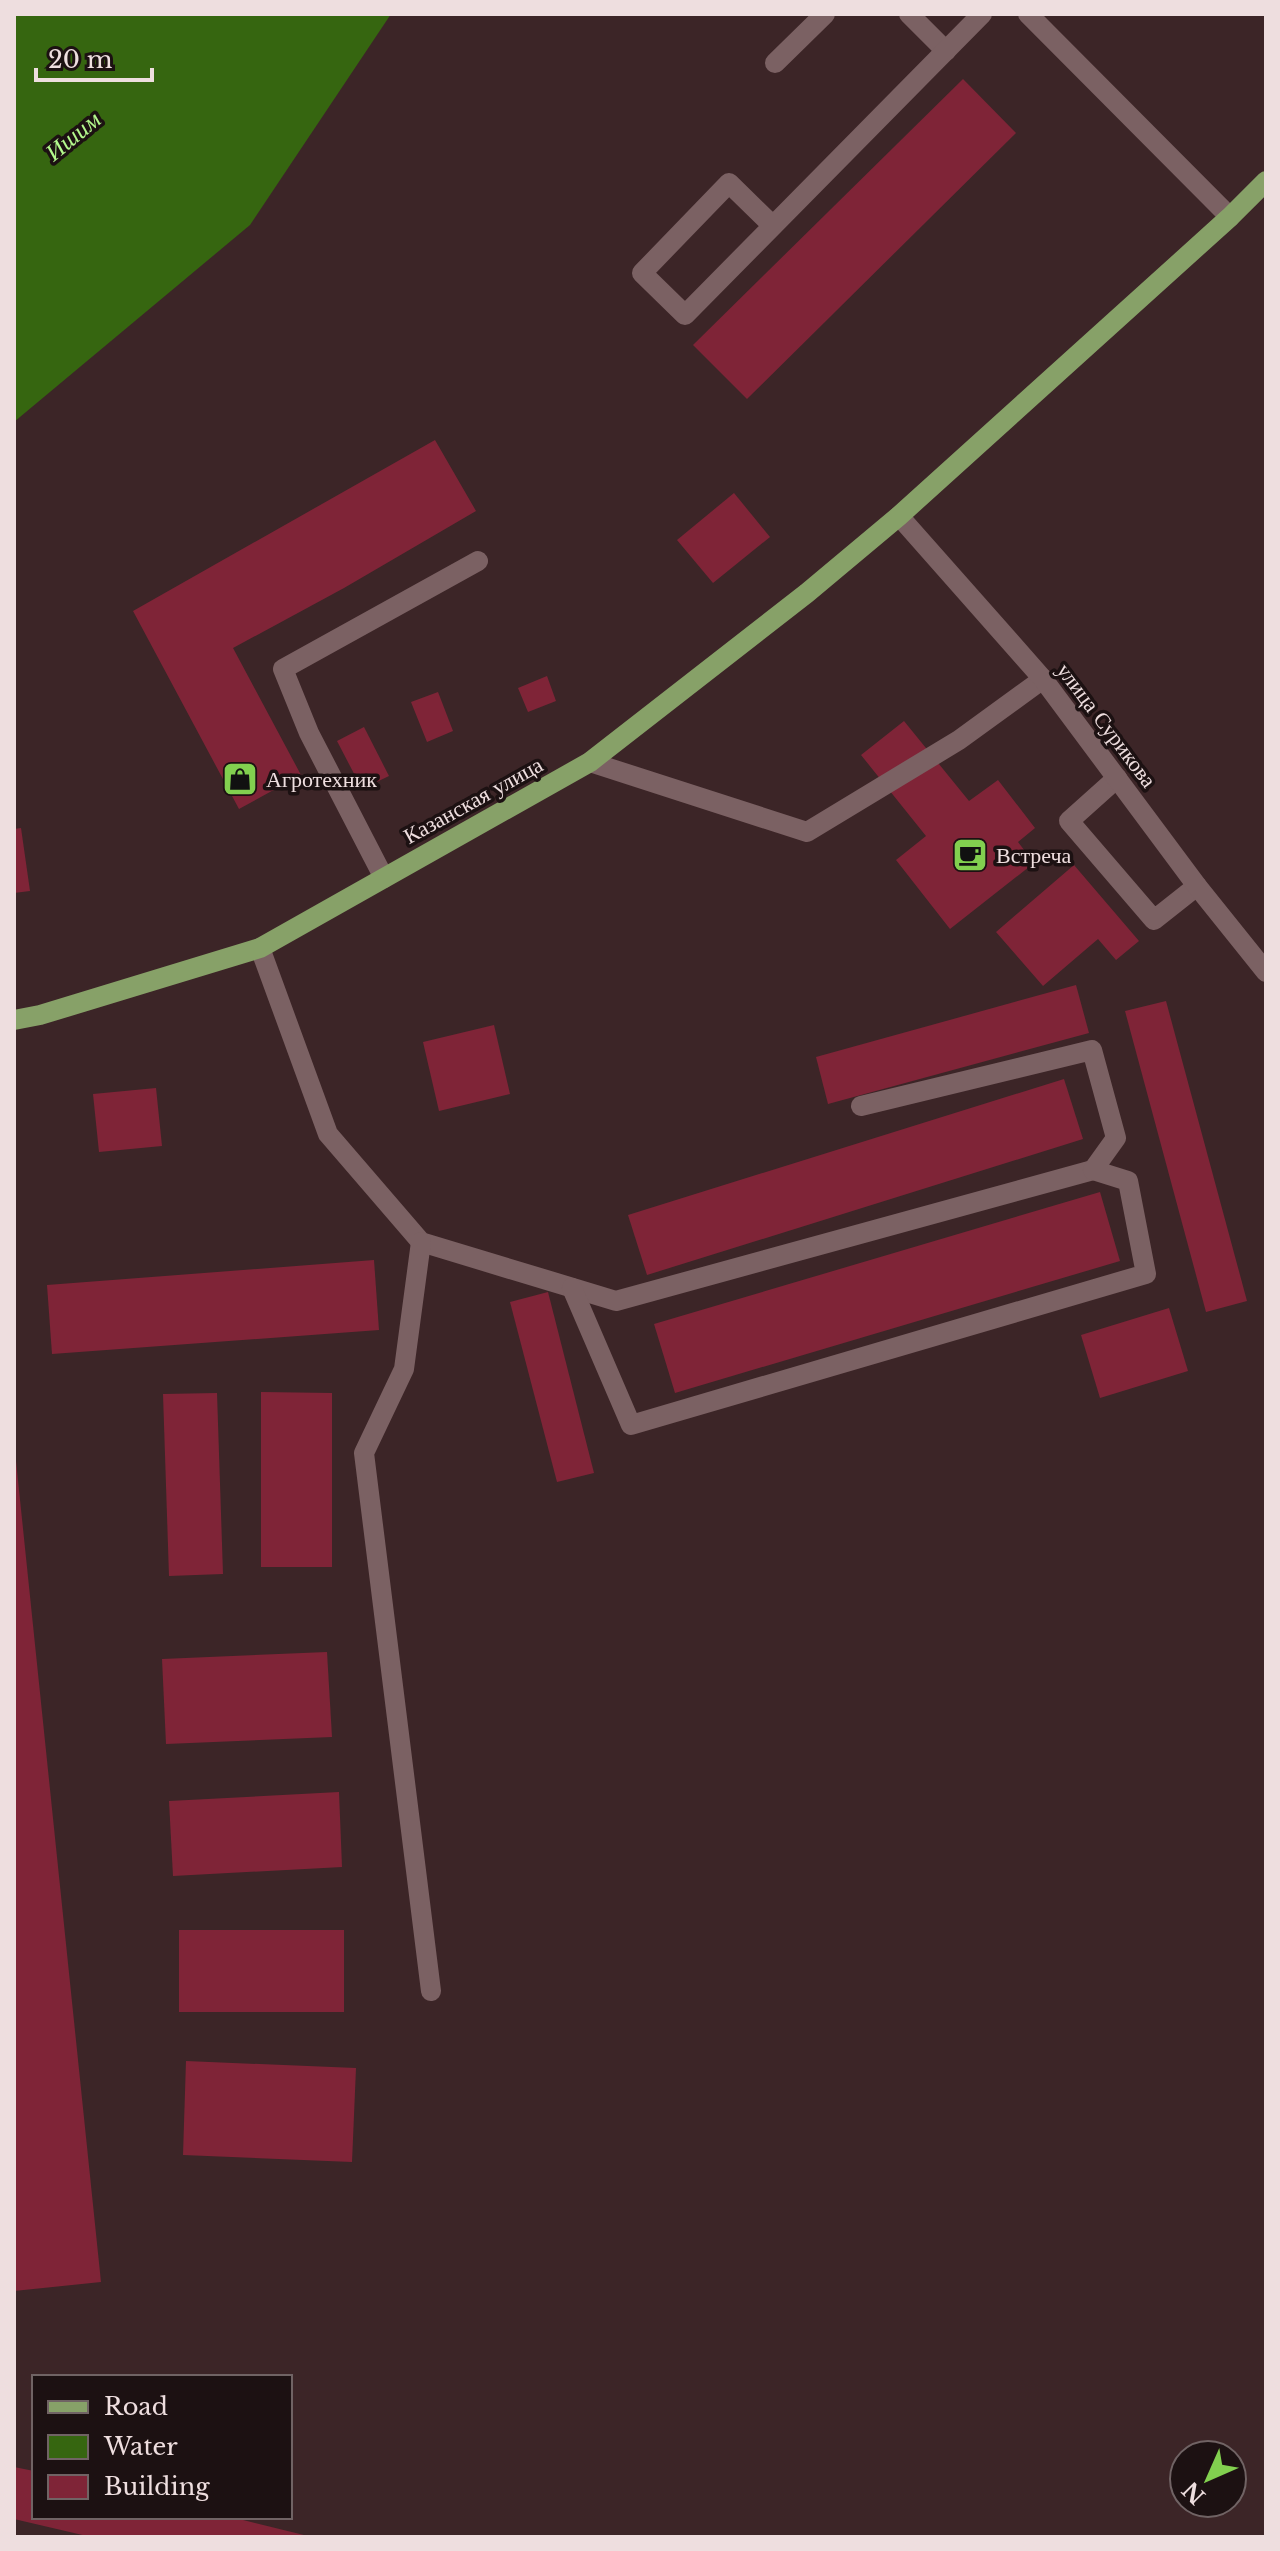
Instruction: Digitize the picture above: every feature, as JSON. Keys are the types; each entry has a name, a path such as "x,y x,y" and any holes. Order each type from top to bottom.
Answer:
{"main road":[{"path":"775,63 825,14"},
{"path":"909,14 946,51"},
{"path":"773,226 729,183 642,273 685,315 773,226 946,51 982,14"},
{"path":"1028,14 1230,217"},
{"name":"Казанская улица","path":"14,1020 40,1015 260,948 590,762 807,593 899,516 1266,181"},
{"name":"улица Сурикова","path":"899,516 1043,679 1197,886 1266,972"},
{"path":"384,878 309,733 283,669 478,561"},
{"path":"590,762 807,832 959,740 1043,679"},
{"path":"1117,778 1069,821 1154,920 1197,886"},
{"path":"260,948 328,1134 421,1242 616,1301 1093,1170 1128,1181 1146,1274 631,1425 572,1288"},
{"path":"861,1106 1092,1050 1116,1138 1093,1170"},
{"path":"421,1242 404,1369 364,1453 431,1991"}],"water":[{"name":"Ишим","path":"14,14 391,14 250,225 14,422"}],"building":[{"path":"963,79 1016,133 747,399 693,345"},
{"path":"435,440 476,511 233,648 301,775 239,809 133,611"},
{"path":"734,493 770,537 713,583 677,540"},
{"path":"547,676 556,701 528,712 518,688"},
{"path":"438,692 453,731 427,742 411,702"},
{"path":"904,721 969,801 998,780 1035,828 1018,842 1034,863 950,929 896,860 926,836 861,755"},
{"path":"364,727 389,776 362,789 337,741"},
{"path":"21,828 30,891 14,893 14,829"},
{"path":"1074,865 1139,941 1116,960 1098,939 1043,986 996,932"},
{"path":"1076,985 1089,1033 828,1104 816,1057"},
{"path":"1166,1001 1247,1301 1206,1312 1125,1011"},
{"path":"494,1025 510,1094 439,1111 423,1042"},
{"path":"1064,1079 1083,1139 647,1275 628,1215"},
{"path":"156,1088 162,1146 99,1152 93,1094"},
{"path":"1100,1192 1120,1261 675,1393 654,1324"},
{"path":"374,1260 379,1330 52,1354 47,1285"},
{"path":"548,1292 594,1473 557,1482 510,1302"},
{"path":"1169,1308 1188,1371 1100,1398 1081,1335"},
{"path":"261,1392 332,1393 332,1567 261,1567"},
{"path":"217,1393 223,1574 169,1576 163,1394"},
{"path":"14,1461 101,2282 14,2291"},
{"path":"327,1652 332,1737 166,1744 162,1659"},
{"path":"339,1792 342,1867 173,1876 169,1801"},
{"path":"179,1930 344,1930 344,2012 179,2012"},
{"path":"186,2061 356,2068 352,2162 183,2155"},
{"path":"14,2467 32,2471 32,2519 239,2519 312,2537 91,2537 14,2519"}],"place":[{"name":"Агротехник","path":"240,779"},
{"name":"Встреча","path":"970,855"}]}
